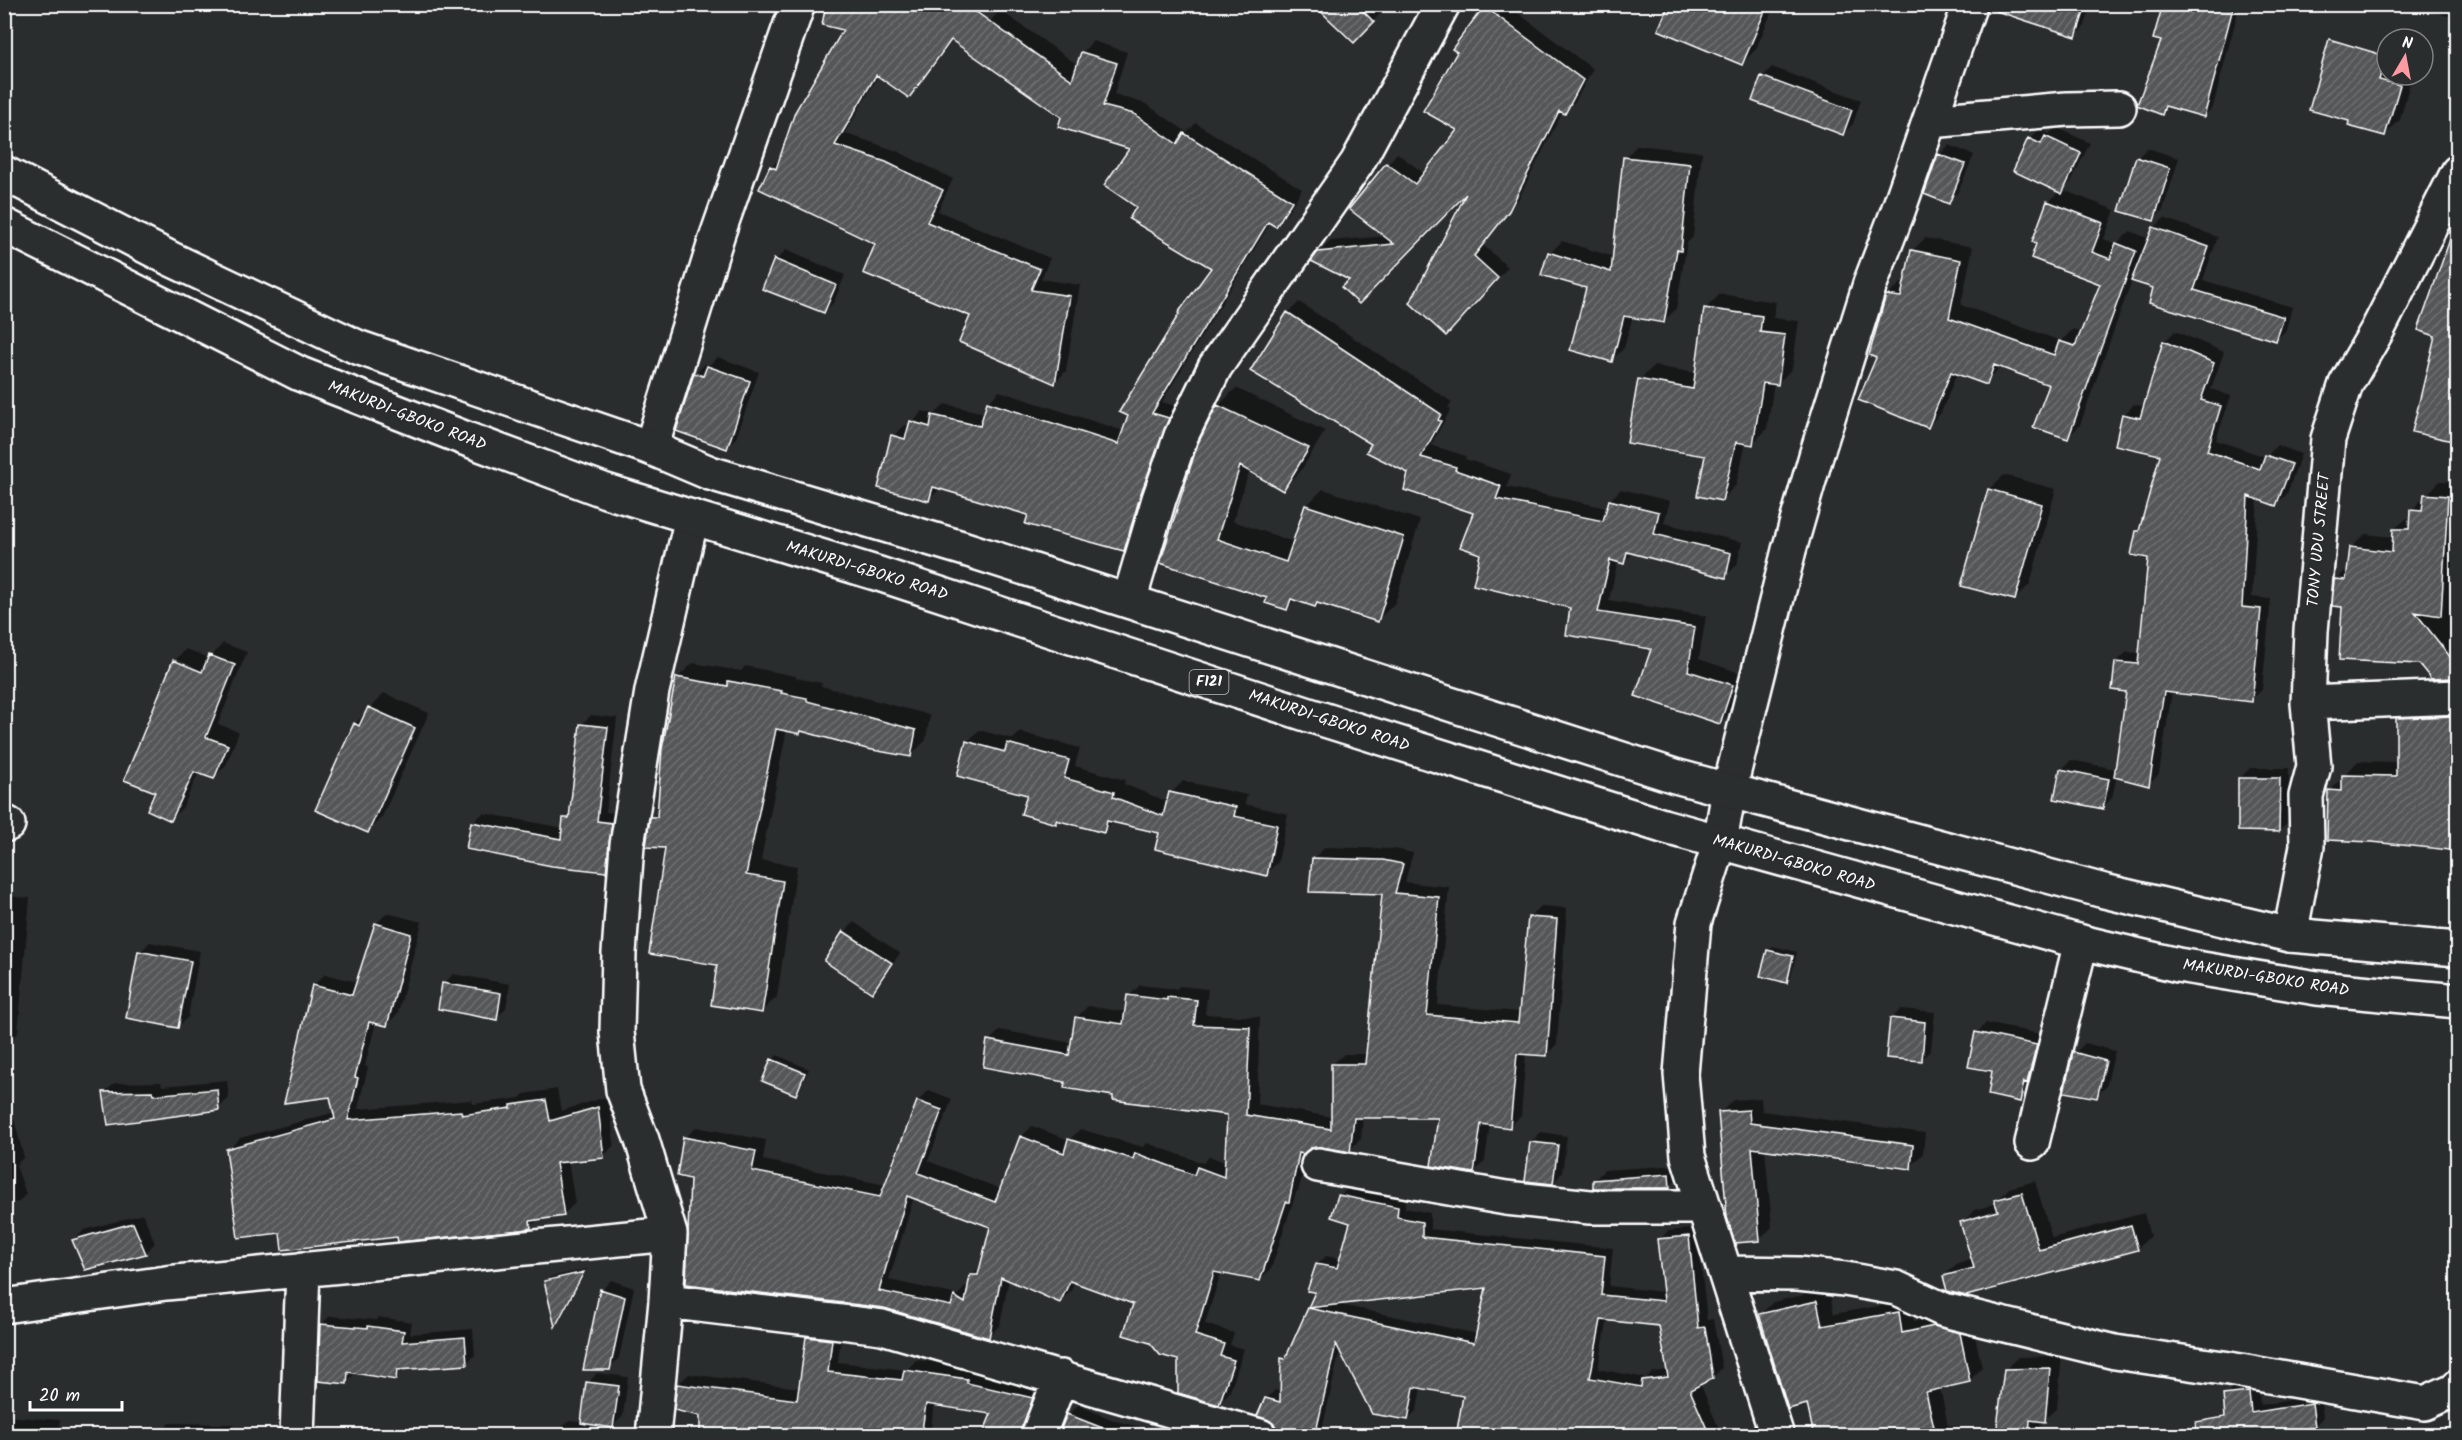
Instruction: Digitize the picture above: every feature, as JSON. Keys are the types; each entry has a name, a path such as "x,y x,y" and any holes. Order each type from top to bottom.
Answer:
{"street":[{"path":"651,448 718,233 798,4"},
{"path":"1129,601 1159,499 1182,436 1215,367 1358,163 1443,4"},
{"path":"1777,1436 1688,1156 1682,1074 1694,923 1720,842 1729,791 1789,550 1859,301 1930,121 1970,4"},
{"path":"1930,121 2067,109 2119,108"},
{"name":"TONY UDU STREET","path":"2290,935 2307,846 2306,796 2314,766 2308,703 2311,631 2328,439 2346,384 2378,329 2457,172"},
{"path":"4,173 171,259 357,347 651,448 710,473 963,548 1675,776 1729,791 2103,891 2290,935 2457,949"},
{"name":"MAKURDI-GBOKO ROAD","path":"4,225 300,374 606,491 879,574 1309,715 1663,826 2081,942 2178,965 2317,988 2457,1001"},
{"path":"653,1436 670,1234 642,1140 623,1090 617,1020 619,953 627,845 652,691 692,517"},
{"path":"2308,703 2457,696"},
{"path":"2032,1143 2081,942"},
{"path":"1318,1165 1506,1198 1590,1208 1704,1207"},
{"path":"4,1306 166,1283 670,1234"},
{"path":"297,1436 303,1269"},
{"path":"1726,1273 1798,1274 1865,1282 1896,1288 1944,1310 2115,1352 2425,1403 2456,1389 2457,1386"},
{"path":"666,1301 882,1327 1061,1377 1206,1428 1260,1436"},
{"path":"1038,1436 1061,1377"}],"building":[{"path":"826,4 965,4 1072,80 1081,52 1117,63 1103,106 1134,114 1177,144 1184,133 1292,201 1276,227 1268,222 1152,413 1169,418 1141,493 1124,551 1025,524 1028,515 933,487 929,501 878,488 891,435 905,439 910,421 930,427 932,415 980,426 987,402 1118,444 1128,416 1119,412 1178,313 1211,268 1129,219 1136,207 1104,185 1129,149 1058,127 1061,117 951,40 909,98 876,75 835,145 886,162 943,190 927,222 1040,269 1031,290 1070,296 1055,384 959,342 970,316 863,273 875,244 759,189 770,166 776,169 795,112 843,30 822,25"},
{"path":"1313,4 1356,4 1374,22 1354,43"},
{"path":"1669,4 1768,4 1742,65 1658,30"},
{"path":"1991,4 2071,4 2085,9 2076,37 1990,9"},
{"path":"2163,4 2234,4 2204,117 2165,106 2162,115 2137,105 2161,41 2153,39"},
{"path":"1484,6 1583,80 1565,114 1559,111 1509,211 1474,256 1498,278 1446,336 1410,303 1466,194 1359,304 1341,287 1349,280 1311,261 1318,252 1394,244 1349,209 1386,163 1415,184 1457,130 1423,111 1457,52 1452,49"},
{"path":"2329,39 2375,53 2375,87 2399,87 2385,136 2348,126 2349,121 2309,110"},
{"path":"1761,76 1852,110 1843,135 1752,101"},
{"path":"2045,136 2081,153 2062,194 2013,171 2028,138 2041,144"},
{"path":"1938,154 1965,164 1949,204 1924,194"},
{"path":"1623,157 1690,164 1681,251 1677,250 1664,323 1624,316 1612,362 1570,350 1586,288 1541,275 1548,252 1611,272"},
{"path":"2136,157 2170,168 2154,221 2119,211"},
{"path":"2047,201 2103,223 2092,252 2110,259 2116,243 2136,251 2068,439 2033,427 2049,385 1994,365 1987,385 1951,372 1928,428 1858,400 1876,358 1869,355 1886,295 1901,297 1911,250 1961,260 1949,318 2054,355 2059,341 2075,346 2100,284 2031,258 2036,244 2032,242"},
{"path":"2153,227 2209,247 2194,290 2284,317 2276,341 2149,303 2153,288 2131,281"},
{"path":"2454,228 2457,229 2457,442 2412,432 2435,336 2418,330"},
{"path":"774,259 836,285 824,313 762,289"},
{"path":"1704,308 1762,316 1760,332 1785,335 1778,385 1763,383 1753,445 1736,442 1722,501 1697,496 1705,456 1627,443 1638,379 1693,389"},
{"path":"1287,312 1441,414 1438,420 1441,421 1421,457 1456,467 1455,470 1501,486 1496,499 1603,521 1609,500 1659,512 1654,534 1731,553 1726,578 1627,552 1624,564 1610,560 1598,612 1695,627 1688,671 1733,685 1720,724 1635,696 1651,649 1566,635 1570,608 1473,585 1480,554 1460,547 1473,513 1404,490 1408,473 1366,452 1371,444 1250,371"},
{"path":"2163,341 2214,363 2201,400 2221,406 2207,451 2260,469 2265,455 2292,464 2276,506 2248,496 2242,607 2261,609 2252,702 2164,692 2149,786 2114,777 2126,692 2112,690 2115,662 2138,664 2148,558 2131,555 2136,531 2139,531 2160,455 2115,445 2122,414 2140,418"},
{"path":"707,366 750,381 727,449 676,431 694,373 703,376"},
{"path":"1217,405 1309,448 1283,491 1240,466 1217,539 1286,562 1305,505 1404,537 1378,622 1317,603 1315,607 1291,599 1287,610 1265,603 1267,598 1160,563 1198,443"},
{"path":"1988,489 2042,504 2015,600 1961,586"},
{"path":"2424,494 2448,496 2441,616 2415,612 2455,663 2453,678 2431,679 2419,664 2339,660 2342,607 2332,606 2334,579 2346,580 2350,547 2392,552 2393,529 2409,529 2410,510 2422,511"},
{"path":"209,655 235,665 206,737 228,745 214,779 194,772 171,821 147,810 155,792 124,780 173,660 202,672"},
{"path":"676,677 728,686 728,681 782,691 781,693 807,698 807,701 916,730 911,757 867,749 801,731 800,734 776,729 746,875 783,881 762,1013 711,1005 717,965 649,954 665,848 646,847 650,817 657,817 662,749"},
{"path":"368,707 415,728 368,833 315,810 354,723 359,726"},
{"path":"2457,716 2457,774 2450,850 2327,840 2328,790 2342,791 2342,775 2396,776 2396,718"},
{"path":"580,724 608,727 597,821 612,823 606,872 552,866 466,849 471,822 561,839 563,818 569,818"},
{"path":"966,741 1005,752 1007,743 1069,760 1064,778 1114,792 1113,797 1163,816 1169,792 1236,807 1234,816 1277,825 1267,876 1155,849 1159,833 1107,821 1104,833 1056,820 1056,824 1021,814 1027,795 957,776"},
{"path":"2060,769 2109,779 2103,809 2054,799"},
{"path":"2238,778 2280,778 2279,832 2238,831"},
{"path":"1312,858 1383,860 1403,864 1395,893 1439,897 1427,1015 1518,1023 1528,917 1557,919 1547,1056 1517,1054 1510,1128 1481,1124 1474,1173 1431,1166 1438,1118 1354,1118 1350,1152 1321,1147 1311,1148 1303,1154 1299,1153 1289,1202 1286,1202 1260,1281 1214,1272 1195,1335 1224,1344 1220,1356 1234,1360 1219,1405 1178,1393 1178,1360 1160,1355 1150,1343 1123,1335 1133,1304 1070,1281 1060,1303 1001,1277 989,1338 884,1308 686,1284 690,1179 677,1176 683,1137 756,1151 752,1171 880,1197 917,1101 942,1110 918,1173 995,1202 1020,1136 1064,1153 1068,1139 1133,1159 1135,1153 1194,1175 1197,1167 1224,1177 1227,1115 1113,1100 1113,1096 1064,1088 1065,1082 983,1067 987,1040 1069,1055 1075,1017 1123,1024 1127,995 1167,1000 1167,997 1197,1000 1194,1025 1250,1027 1246,1115 1331,1129 1331,1064 1365,1064 1382,894 1309,892","holes":["907,1196 990,1227 978,1275 970,1275 965,1303 954,1296 951,1306 879,1291"]},
{"path":"375,923 411,934 387,1026 369,1022 355,1077 358,1078 348,1120 461,1111 462,1115 546,1100 550,1121 598,1107 604,1158 556,1163 564,1216 530,1221 531,1228 522,1230 398,1242 397,1237 282,1250 280,1233 238,1238 226,1149 335,1119 330,1097 284,1103 312,985 352,995"},
{"path":"843,931 892,963 872,993 824,961"},
{"path":"1767,950 1793,956 1787,983 1760,976"},
{"path":"138,951 191,961 178,1028 126,1018"},
{"path":"442,983 501,993 497,1020 438,1009"},
{"path":"1890,1018 1925,1022 1922,1061 1886,1058"},
{"path":"1975,1032 2037,1045 2027,1083 2024,1082 2020,1102 1988,1095 1992,1071 1968,1067"},
{"path":"2073,1052 2106,1061 2097,1098 2064,1092"},
{"path":"771,1059 805,1073 796,1095 762,1081"},
{"path":"217,1089 219,1110 108,1125 103,1092 152,1091 153,1095"},
{"path":"1749,1110 1750,1123 1913,1145 1911,1169 1752,1148 1760,1241 1735,1243 1727,1217 1718,1112"},
{"path":"1530,1142 1558,1145 1553,1184 1525,1181"},
{"path":"1669,1174 1670,1188 1593,1188 1593,1180"},
{"path":"2022,1193 2039,1250 2131,1225 2138,1250 1966,1296 1947,1291 1943,1276 1974,1268 1960,1222 1998,1211 1994,1200"},
{"path":"1338,1195 1398,1207 1397,1217 1422,1222 1422,1237 1605,1256 1601,1295 1664,1301 1657,1239 1689,1236 1698,1328 1705,1327 1713,1378 1690,1390 1710,1436 1632,1436 1584,1429 1583,1436 1456,1436 1463,1396 1414,1387 1408,1420 1372,1414 1336,1344 1315,1436 1276,1428 1273,1423 1257,1416 1265,1398 1280,1402 1281,1358 1285,1359 1315,1292 1307,1291 1316,1264 1337,1268 1350,1223 1331,1217","holes":["1486,1288 1474,1343 1308,1308","1601,1320 1659,1326 1668,1377 1642,1380 1641,1387 1590,1378"]},
{"path":"133,1223 146,1254 85,1270 72,1240"},
{"path":"584,1272 555,1327 544,1281"},
{"path":"600,1289 625,1297 610,1370 583,1370"},
{"path":"1817,1301 1822,1326 1899,1312 1902,1333 1934,1326 1960,1333 1970,1382 1926,1392 1936,1436 1911,1436 1910,1429 1880,1436 1814,1436 1807,1404 1788,1409 1759,1314"},
{"path":"320,1324 368,1328 368,1326 404,1331 402,1342 465,1337 467,1365 397,1370 396,1380 348,1372 347,1384 318,1381"},
{"path":"806,1337 832,1340 828,1372 902,1380 904,1370 967,1379 967,1383 1033,1398 1020,1436 982,1436 991,1414 926,1404 921,1436 700,1436 700,1416 674,1410 677,1384 797,1400"},
{"path":"2050,1368 2045,1422 2030,1420 2029,1436 1996,1436 2004,1369"},
{"path":"586,1382 619,1386 613,1428 581,1423"},
{"path":"2249,1392 2251,1413 2312,1403 2315,1427 2265,1436 2197,1436 2196,1422 2225,1417 2223,1395"},
{"path":"1067,1414 1118,1434 1118,1436 1058,1436"}]}
